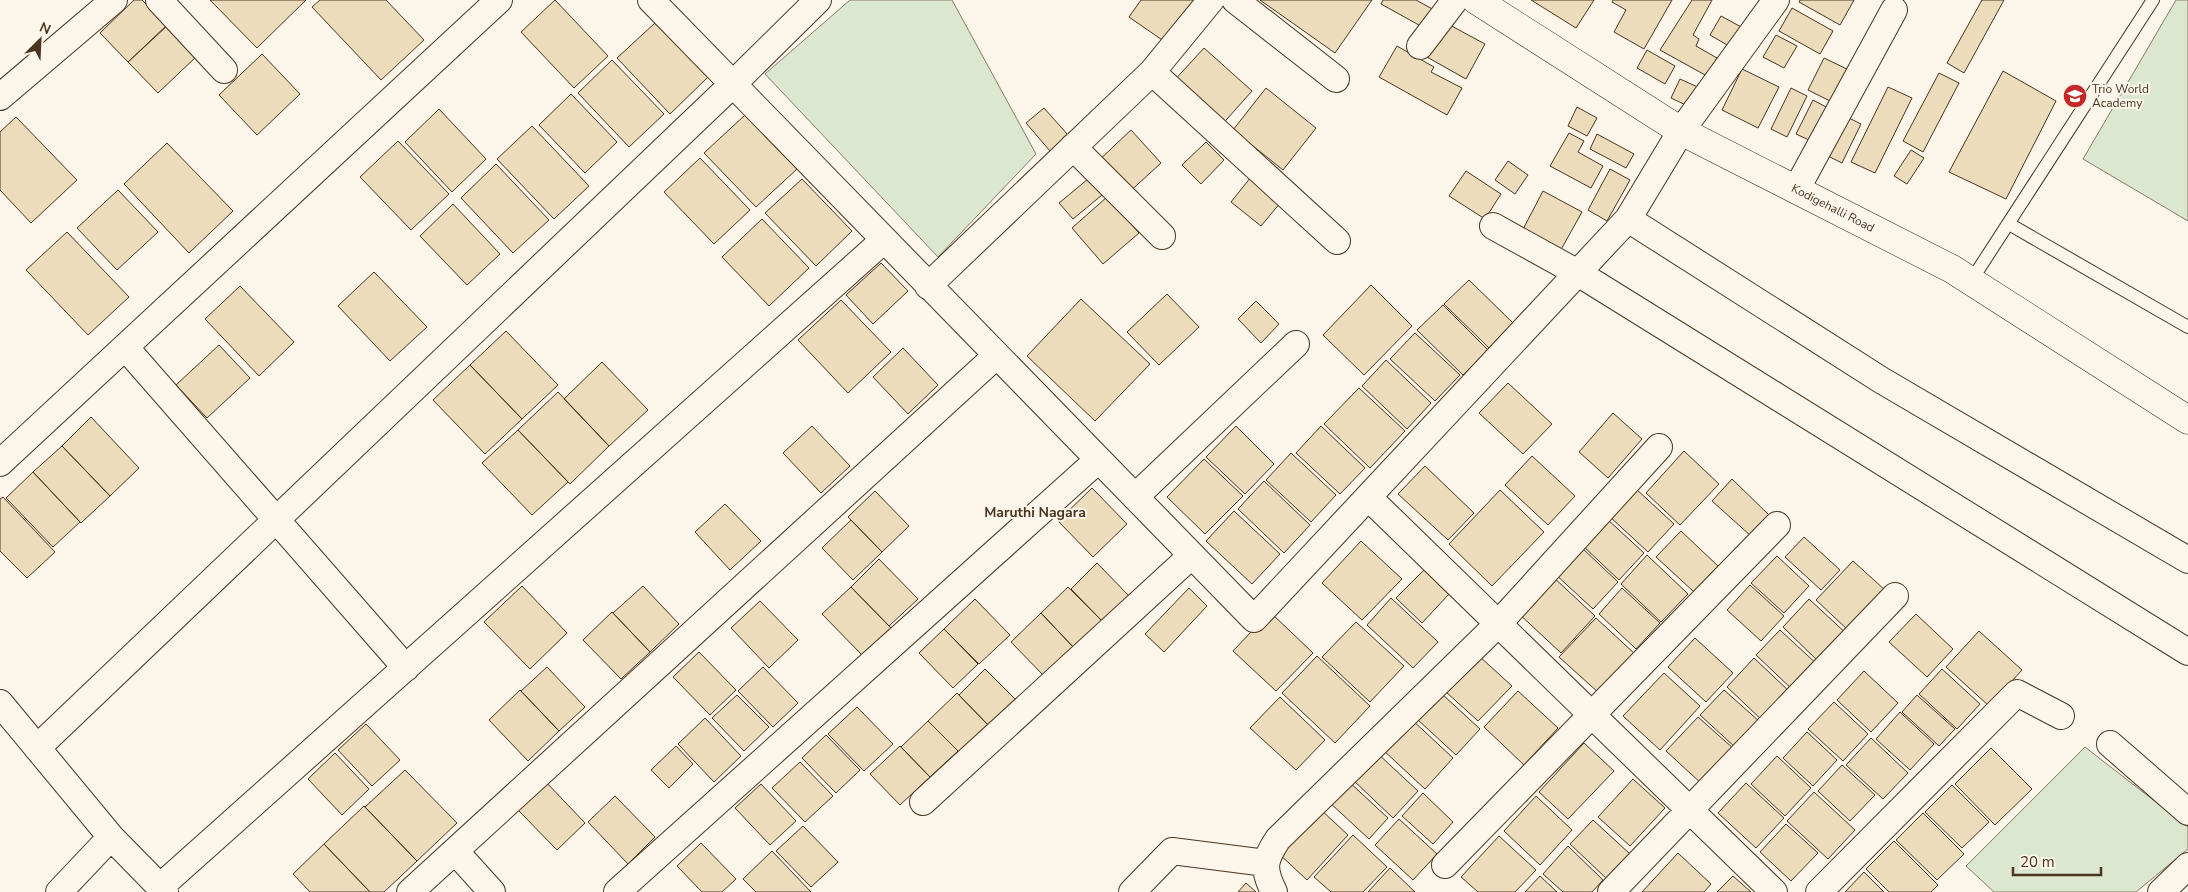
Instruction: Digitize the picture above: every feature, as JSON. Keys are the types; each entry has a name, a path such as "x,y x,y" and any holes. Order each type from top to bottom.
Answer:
{"main road":[{"name":"Kodigehalli Road","path":"1476,0 1681,131 1971,281 2188,420"}],"street":[{"path":"4,84 114,0"},
{"path":"159,0 224,70"},
{"path":"0,463 499,0"},
{"path":"651,0 1135,497 1190,556 1254,619 1628,219 1681,131 1776,0"},
{"path":"37,748 733,84 818,0"},
{"path":"928,286 1152,72 1211,0"},
{"path":"1235,0 1336,79"},
{"path":"1420,46 1455,0"},
{"path":"1796,190 1894,10"},
{"path":"1152,72 1337,242"},
{"path":"1073,147 1162,236"},
{"path":"1628,219 1881,380 2188,560"},
{"path":"1493,226 1578,273 2188,652"},
{"path":"0,703 111,836 163,890 406,668 884,240"},
{"path":"1135,497 1296,344"},
{"path":"125,347 406,668"},
{"path":"410,892 996,356"},
{"path":"1274,892 1267,878 1266,857 1278,839 1498,624 1660,447"},
{"path":"617,892 1098,460"},
{"path":"1368,497 1774,892"},
{"path":"1445,865 1777,525"},
{"path":"923,802 1190,556"},
{"path":"1611,892 1895,596"},
{"path":"1819,892 2017,693 2062,716"},
{"path":"2110,744 2188,812"},
{"path":"59,892 111,836"},
{"path":"455,851 492,892"},
{"path":"1132,892 1172,851 1266,863"},
{"path":"2161,892 2188,866"}],"lane":[{"path":"1971,281 2153,0"},
{"path":"2009,224 2188,327"}],"green space":[{"path":"850,0 952,0 1036,154 938,257 765,74"},
{"path":"2176,0 2188,0 2188,221 2083,159"},
{"path":"2085,747 2188,827 2188,849 2136,892 1994,892 1966,866"}],"building":[{"path":"134,0 142,0 167,26 128,62 100,33"},
{"path":"210,0 306,0 257,48"},
{"path":"320,0 386,0 424,40 381,80 312,7"},
{"path":"555,0 608,56 574,88 521,32"},
{"path":"1141,0 1195,0 1165,42 1129,17"},
{"path":"1260,0 1372,0 1335,53"},
{"path":"1383,0 1416,0 1436,11 1426,29 1381,4"},
{"path":"1531,0 1594,0 1576,28"},
{"path":"1613,0 1672,0 1644,49 1614,32 1626,10 1612,2"},
{"path":"1692,0 1712,0 1693,35 1699,39 1696,46 1717,58 1707,76 1660,50"},
{"path":"1800,0 1854,0 1840,25 1799,2"},
{"path":"1982,0 2004,0 1964,73 1947,63"},
{"path":"1792,8 1833,31 1820,54 1779,31"},
{"path":"1721,16 1745,29 1734,49 1710,35"},
{"path":"656,22 708,77 670,114 617,58"},
{"path":"1446,23 1485,44 1466,79 1427,57"},
{"path":"167,25 197,56 158,93 128,62"},
{"path":"1776,35 1797,46 1784,68 1763,57"},
{"path":"1397,46 1434,67 1431,72 1462,88 1447,115 1379,77"},
{"path":"1204,48 1252,91 1219,128 1171,84"},
{"path":"1647,50 1675,66 1665,84 1637,68"},
{"path":"262,54 300,94 257,135 219,95"},
{"path":"1824,58 1849,70 1832,102 1808,90"},
{"path":"612,60 664,114 629,147 578,93"},
{"path":"1742,69 1779,87 1758,128 1722,110"},
{"path":"2003,71 2056,101 2006,199 1949,172"},
{"path":"1939,73 1959,83 1923,152 1903,141"},
{"path":"1680,79 1702,89 1692,108 1671,98"},
{"path":"1888,87 1912,98 1875,173 1851,162"},
{"path":"1266,88 1316,128 1283,170 1233,130"},
{"path":"1791,88 1807,96 1787,137 1771,129"},
{"path":"571,94 617,142 585,173 539,125"},
{"path":"1813,100 1828,108 1811,141 1796,134"},
{"path":"1577,107 1597,118 1587,136 1568,126"},
{"path":"1044,108 1068,135 1050,151 1026,123"},
{"path":"439,109 486,159 452,192 405,142"},
{"path":"745,115 797,169 756,207 704,153"},
{"path":"16,117 77,180 31,223 0,190 0,132"},
{"path":"1847,117 1861,124 1842,163 1828,156"},
{"path":"532,126 589,186 554,219 497,159"},
{"path":"1131,130 1161,163 1126,195 1096,163"},
{"path":"1569,133 1584,141 1578,152 1603,166 1591,188 1550,166"},
{"path":"1597,134 1634,154 1626,168 1590,149"},
{"path":"398,141 449,194 411,230 360,177"},
{"path":"1206,142 1224,160 1201,184 1182,165"},
{"path":"167,143 233,211 189,253 124,184"},
{"path":"1911,150 1924,158 1907,184 1894,176"},
{"path":"700,158 750,210 714,244 664,192"},
{"path":"1508,161 1528,175 1515,194 1495,180"},
{"path":"496,164 549,220 513,253 461,198"},
{"path":"1610,169 1630,180 1607,221 1588,210"},
{"path":"1466,171 1501,194 1485,219 1449,196"},
{"path":"1251,177 1281,202 1261,226 1231,202"},
{"path":"802,179 852,231 816,266 765,213"},
{"path":"1088,179 1102,195 1073,219 1059,203"},
{"path":"118,190 158,232 117,270 77,228"},
{"path":"1543,191 1582,212 1558,255 1520,235"},
{"path":"1107,197 1139,233 1103,264 1072,228"},
{"path":"453,204 500,254 467,285 420,236"},
{"path":"762,219 809,268 769,306 722,257"},
{"path":"67,232 129,297 88,335 26,270"},
{"path":"881,263 908,291 873,324 846,295"},
{"path":"374,272 427,327 390,361 338,306"},
{"path":"1469,280 1513,323 1489,348 1444,304"},
{"path":"1371,285 1412,326 1364,375 1323,335"},
{"path":"240,286 294,342 259,376 205,319"},
{"path":"1167,294 1199,327 1159,365 1127,332"},
{"path":"1081,299 1150,364 1095,421 1027,356"},
{"path":"841,300 891,352 848,393 798,340"},
{"path":"1256,301 1279,324 1261,343 1238,319"},
{"path":"1443,305 1488,350 1463,375 1417,330"},
{"path":"506,331 558,385 522,419 470,365"},
{"path":"1415,333 1460,375 1435,401 1390,359"},
{"path":"219,345 250,378 207,418 176,385"},
{"path":"903,348 938,385 908,414 873,377"},
{"path":"1386,360 1431,403 1407,429 1362,386"},
{"path":"602,362 648,410 609,446 564,399"},
{"path":"470,365 522,419 485,454 433,400"},
{"path":"1508,383 1552,424 1523,454 1479,413"},
{"path":"1359,388 1405,431 1370,468 1324,424"},
{"path":"558,392 609,446 570,484 518,430"},
{"path":"1613,413 1642,439 1608,478 1579,452"},
{"path":"91,417 139,468 110,496 62,446"},
{"path":"812,426 850,466 821,493 783,453"},
{"path":"1236,426 1274,464 1245,494 1206,457"},
{"path":"1321,426 1365,468 1340,494 1296,453"},
{"path":"518,430 568,482 532,515 482,463"},
{"path":"62,446 110,496 81,523 33,472"},
{"path":"1684,451 1719,484 1680,525 1646,493"},
{"path":"1291,453 1336,495 1311,522 1266,480"},
{"path":"1532,456 1575,496 1548,525 1505,485"},
{"path":"1204,459 1243,496 1205,534 1167,497"},
{"path":"1425,466 1474,513 1448,540 1398,494"},
{"path":"33,472 80,522 53,547 6,498"},
{"path":"1732,479 1770,516 1751,536 1712,501"},
{"path":"1264,481 1310,525 1284,553 1238,509"},
{"path":"1092,488 1127,524 1093,557 1058,521"},
{"path":"1635,488 1674,524 1648,552 1609,516"},
{"path":"1500,490 1544,532 1492,586 1449,544"},
{"path":"875,491 909,526 882,552 848,517"},
{"path":"3,497 55,552 27,578 0,551 0,499"},
{"path":"725,504 761,541 730,570 695,532"},
{"path":"1234,511 1280,554 1252,584 1206,541"},
{"path":"1606,518 1644,553 1619,580 1582,545"},
{"path":"851,520 882,552 853,580 822,548"},
{"path":"1681,531 1718,566 1694,592 1656,557"},
{"path":"1804,537 1840,570 1821,590 1785,557"},
{"path":"1361,541 1402,579 1362,620 1322,583"},
{"path":"1580,546 1618,582 1593,609 1554,573"},
{"path":"1647,555 1688,594 1661,622 1621,584"},
{"path":"1777,556 1809,586 1784,613 1751,583"},
{"path":"879,559 918,599 889,626 851,587"},
{"path":"1853,561 1886,591 1849,631 1816,600"},
{"path":"1097,563 1132,599 1105,624 1071,589"},
{"path":"1425,569 1450,593 1422,623 1396,598"},
{"path":"1551,575 1595,616 1561,653 1517,612"},
{"path":"1750,585 1784,616 1761,641 1727,610"},
{"path":"522,586 567,633 530,669 484,622"},
{"path":"643,586 679,624 650,652 613,613"},
{"path":"851,587 891,628 862,655 822,614"},
{"path":"1068,587 1105,624 1077,651 1041,613"},
{"path":"1189,588 1207,606 1164,652 1145,634"},
{"path":"1622,588 1660,623 1636,649 1599,614"},
{"path":"1391,598 1438,642 1413,668 1367,625"},
{"path":"975,599 1010,635 979,664 944,629"},
{"path":"1809,599 1848,635 1821,664 1783,627"},
{"path":"760,601 798,640 769,668 731,628"},
{"path":"612,612 650,652 621,679 583,640"},
{"path":"1270,612 1313,653 1276,691 1233,651"},
{"path":"1041,613 1073,647 1043,675 1011,642"},
{"path":"1916,614 1953,649 1927,677 1889,642"},
{"path":"1596,618 1636,655 1600,694 1559,657"},
{"path":"1356,622 1404,666 1370,702 1322,657"},
{"path":"944,629 978,664 953,688 919,653"},
{"path":"1780,630 1819,666 1795,692 1756,655"},
{"path":"1979,631 2022,670 1989,706 1946,667"},
{"path":"1695,638 1733,673 1706,702 1668,667"},
{"path":"699,652 736,690 710,715 673,677"},
{"path":"1317,656 1370,706 1335,743 1282,693"},
{"path":"1479,656 1512,686 1478,721 1446,692"},
{"path":"1754,658 1791,693 1764,722 1727,687"},
{"path":"547,667 585,707 559,731 521,691"},
{"path":"763,667 798,703 773,727 738,691"},
{"path":"985,669 1017,701 990,727 959,695"},
{"path":"1942,669 1980,704 1957,729 1919,694"},
{"path":"1864,671 1898,703 1871,732 1837,700"},
{"path":"1664,673 1700,706 1660,750 1623,716"},
{"path":"520,690 559,731 528,761 489,720"},
{"path":"1724,690 1760,722 1736,748 1700,715"},
{"path":"1518,691 1558,728 1524,765 1484,727"},
{"path":"957,693 990,727 962,755 928,721"},
{"path":"1442,694 1480,729 1456,755 1417,719"},
{"path":"737,695 769,727 744,751 712,718"},
{"path":"1917,695 1955,729 1939,746 1902,712"},
{"path":"1280,697 1325,740 1296,770 1250,728"},
{"path":"1834,702 1868,734 1843,761 1808,729"},
{"path":"857,707 893,744 864,771 828,734"},
{"path":"1900,712 1934,744 1910,770 1876,739"},
{"path":"1698,717 1735,750 1703,785 1666,751"},
{"path":"705,718 741,756 714,782 678,744"},
{"path":"1410,718 1453,758 1425,789 1382,749"},
{"path":"928,721 958,751 930,777 901,747"},
{"path":"366,724 400,760 372,786 338,750"},
{"path":"1807,732 1837,760 1813,786 1783,758"},
{"path":"826,735 860,770 836,793 802,758"},
{"path":"1871,738 1908,773 1883,799 1846,765"},
{"path":"1584,743 1614,771 1568,819 1539,792"},
{"path":"676,746 693,764 669,788 651,770"},
{"path":"900,746 930,777 900,805 870,774"},
{"path":"1991,748 2032,789 1995,825 1955,784"},
{"path":"1376,752 1418,791 1393,818 1352,779"},
{"path":"335,753 369,789 342,815 308,779"},
{"path":"1777,756 1811,788 1785,816 1751,784"},
{"path":"800,762 833,796 805,822 772,788"},
{"path":"1842,765 1875,795 1850,821 1818,791"},
{"path":"405,770 457,823 417,861 365,807"},
{"path":"1633,779 1665,808 1630,846 1598,817"},
{"path":"1347,780 1388,818 1369,839 1328,801"},
{"path":"546,782 585,823 557,850 518,810"},
{"path":"1746,783 1784,818 1756,848 1718,813"},
{"path":"761,784 796,821 770,845 735,808"},
{"path":"1952,785 1989,822 1962,848 1925,812"},
{"path":"1814,792 1855,830 1828,859 1787,821"},
{"path":"1423,793 1453,822 1433,844 1402,816"},
{"path":"615,796 655,837 628,864 588,822"},
{"path":"1536,796 1572,830 1540,865 1504,831"},
{"path":"364,806 417,861 384,892 370,892 324,844"},
{"path":"1319,808 1348,835 1307,880 1277,852"},
{"path":"1923,813 1964,854 1937,880 1896,840"},
{"path":"1399,819 1437,854 1413,880 1375,845"},
{"path":"1593,820 1630,854 1607,879 1570,844"},
{"path":"1786,824 1818,853 1791,881 1760,852"},
{"path":"803,826 838,862 811,887 776,851"},
{"path":"1353,835 1387,867 1363,892 1331,892 1314,877"},
{"path":"1499,836 1536,870 1515,892 1478,892 1461,877"},
{"path":"1894,841 1938,885 1931,892 1889,892 1866,869"},
{"path":"701,843 736,879 722,892 702,892 677,866"},
{"path":"324,844 370,892 310,892 293,874"},
{"path":"1568,846 1603,880 1592,892 1563,892 1543,874"},
{"path":"772,851 811,892 756,892 743,879"},
{"path":"1678,853 1711,884 1704,892 1642,892"},
{"path":"1390,868 1415,892 1368,892"},
{"path":"1864,872 1884,892 1845,892"},
{"path":"1540,876 1557,892 1525,892"},
{"path":"1733,876 1751,892 1717,892"},
{"path":"1246,883 1256,892 1238,892"}],"place":[{"name":"Trio World Academy","path":"2075,96"}],"district":[{"name":"Maruthi Nagara","path":"1035,512"}]}
